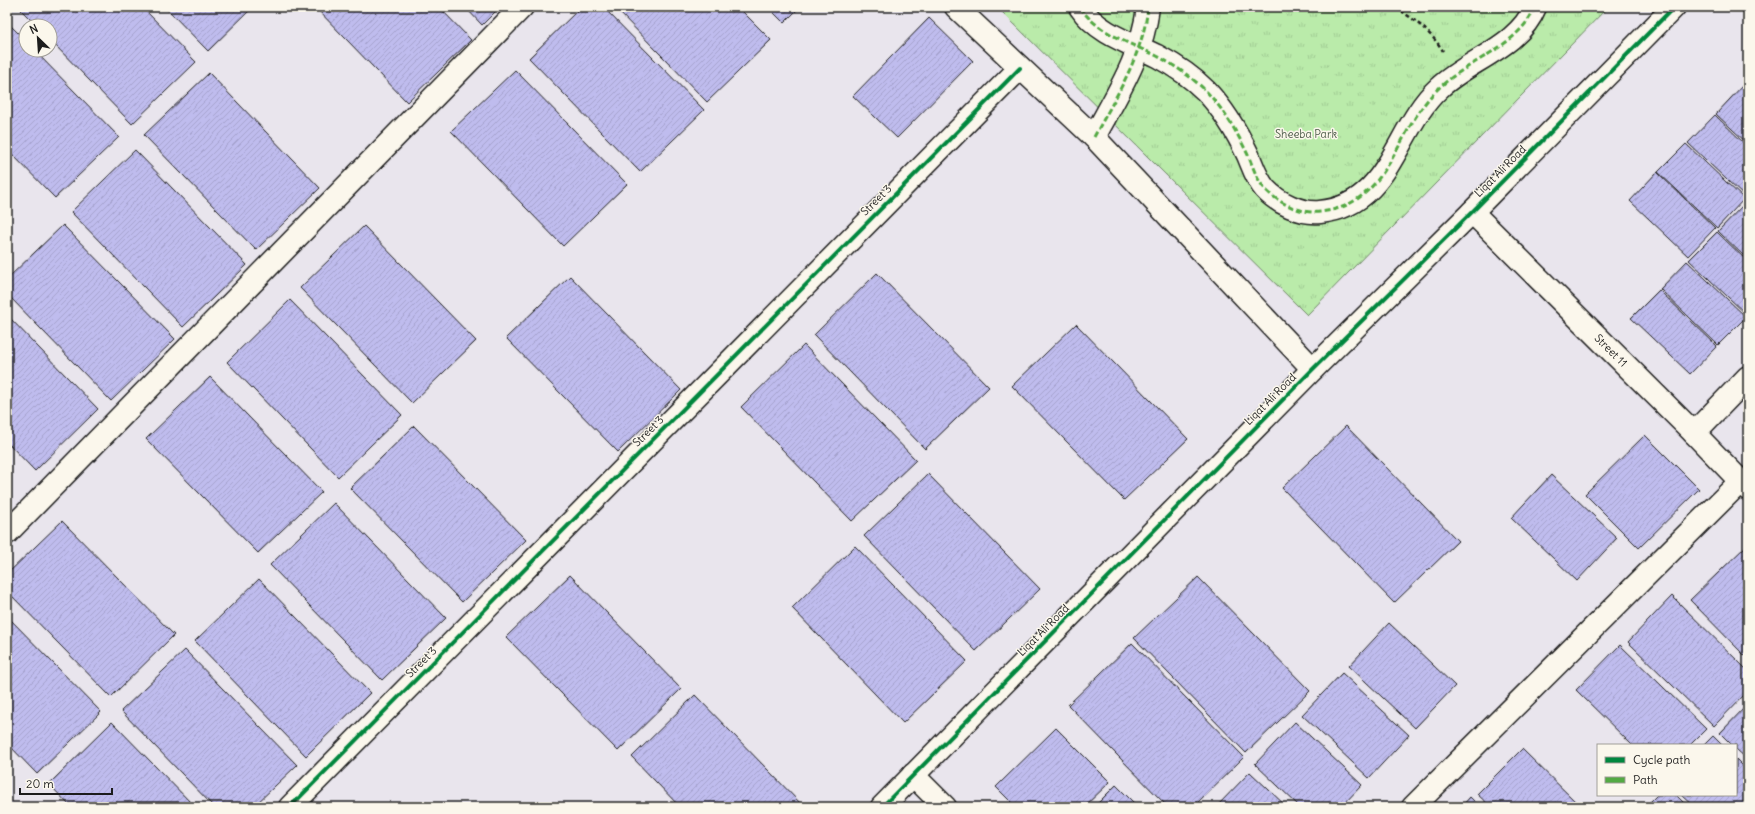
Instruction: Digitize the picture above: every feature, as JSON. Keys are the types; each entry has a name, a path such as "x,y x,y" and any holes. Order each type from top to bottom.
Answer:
{"street":[{"path":"7,533 522,7"},
{"path":"956,7 1094,137 1313,369"},
{"path":"1080,7 1084,14 1112,35 1158,56 1183,72 1204,90 1220,106 1235,129 1259,182 1266,190 1279,200 1297,209 1310,213 1336,209 1350,202 1369,189 1383,175 1416,115 1438,88 1458,73 1504,44 1532,16 1535,7"},
{"path":"1094,137 1140,49 1148,7"},
{"name":"Liqat Ali Road","path":"882,807 1313,369 1472,212 1674,7"},
{"name":"Street 3","path":"290,807 1020,68"},
{"name":"Street 11","path":"1472,212 1694,433 1744,486"},
{"path":"1694,433 1748,377"},
{"path":"1413,807 1744,486"},
{"path":"913,776 945,807"}],"path":[{"path":"1395,7 1412,18 1435,39 1458,73"}],"green space":[{"name":"Sheeba Park","path":"997,7 1608,7 1307,315"}],"building":[{"path":"24,7 142,7 196,62 132,124 58,48 58,18 29,18 21,10"},
{"path":"165,7 253,7 208,51"},
{"path":"315,7 439,7 471,40 407,102"},
{"path":"465,7 500,7 482,25"},
{"path":"581,7 603,7 704,110 640,172 529,58"},
{"path":"614,7 738,7 771,40 707,102"},
{"path":"768,7 800,7 784,23"},
{"path":"929,18 973,61 897,138 853,96"},
{"path":"7,22 18,33 18,58 42,58 119,137 55,198 7,149"},
{"path":"515,70 627,184 563,246 451,131"},
{"path":"209,73 320,188 256,250 144,135"},
{"path":"1743,85 1748,90 1748,144 1716,114"},
{"path":"1715,115 1748,147 1748,196 1746,198 1688,143"},
{"path":"1686,144 1744,199 1717,228 1658,172"},
{"path":"135,150 247,265 183,327 71,212"},
{"path":"1657,172 1715,228 1688,256 1630,201"},
{"path":"1745,203 1748,205 1748,260 1718,231"},
{"path":"63,225 175,339 111,401 7,294 7,279"},
{"path":"364,226 476,341 412,403 300,288"},
{"path":"1717,232 1748,262 1748,316 1689,260"},
{"path":"1687,261 1746,317 1718,345 1660,289"},
{"path":"877,273 989,387 925,449 814,335"},
{"path":"570,276 681,390 618,452 506,338"},
{"path":"1659,290 1717,346 1690,374 1631,318"},
{"path":"290,300 402,415 338,477 227,362"},
{"path":"7,315 98,409 35,471 7,442"},
{"path":"1076,324 1188,439 1124,500 1012,386"},
{"path":"804,345 916,460 852,521 741,407"},
{"path":"210,377 322,492 258,553 146,439"},
{"path":"414,426 526,540 462,602 350,488"},
{"path":"1346,426 1458,541 1394,603 1282,488"},
{"path":"1645,435 1699,489 1639,548 1585,494"},
{"path":"928,474 1040,589 976,651 864,536"},
{"path":"1551,475 1617,538 1577,581 1511,518"},
{"path":"334,503 446,618 382,680 270,565"},
{"path":"62,521 174,635 111,697 7,591 7,574"},
{"path":"1748,544 1748,651 1744,655 1690,600"},
{"path":"855,546 967,661 903,723 792,608"},
{"path":"570,575 681,689 618,751 506,637"},
{"path":"1198,577 1310,691 1246,753 1134,638"},
{"path":"259,579 370,693 306,756 195,641"},
{"path":"1672,596 1748,671 1748,691 1714,726 1628,642"},
{"path":"7,616 101,712 37,774 7,743"},
{"path":"1389,623 1455,686 1415,728 1349,666"},
{"path":"1132,643 1244,757 1193,807 1168,807 1068,705"},
{"path":"1620,645 1706,729 1691,744 1631,744 1576,690"},
{"path":"185,650 297,765 253,807 214,807 121,711"},
{"path":"1342,673 1409,735 1369,778 1302,715"},
{"path":"695,695 804,807 680,807 632,757"},
{"path":"1748,704 1748,760 1737,750 1737,744 1731,744 1720,733"},
{"path":"112,722 195,807 71,807 49,784"},
{"path":"1295,722 1362,785 1341,807 1300,807 1255,764"},
{"path":"1056,728 1110,782 1084,807 1016,807 996,787"},
{"path":"1713,736 1721,744 1705,744"},
{"path":"1522,749 1581,807 1491,807 1477,794"},
{"path":"1737,760 1748,771 1748,807 1695,807 1683,796 1737,796"},
{"path":"1250,772 1287,807 1216,807"},
{"path":"1116,785 1138,807 1094,807"},
{"path":"1656,796 1677,796 1688,807 1645,807"},
{"path":"1470,797 1480,807 1461,807"}],"marked path":[{"path":"1080,7 1095,24 1105,31 1125,42 1157,56 1183,72 1201,86 1213,98 1235,130 1244,146 1257,177 1265,189 1283,203 1298,209 1313,212 1320,212 1344,206 1362,195 1377,180 1390,162 1412,123 1424,105 1439,88 1451,78 1492,52 1517,33 1527,21 1535,7"},
{"path":"1094,137 1135,58 1141,42 1148,7"}],"cycle path":[{"path":"882,807 1313,369 1472,212 1674,7"},
{"path":"290,807 1020,68"}]}
